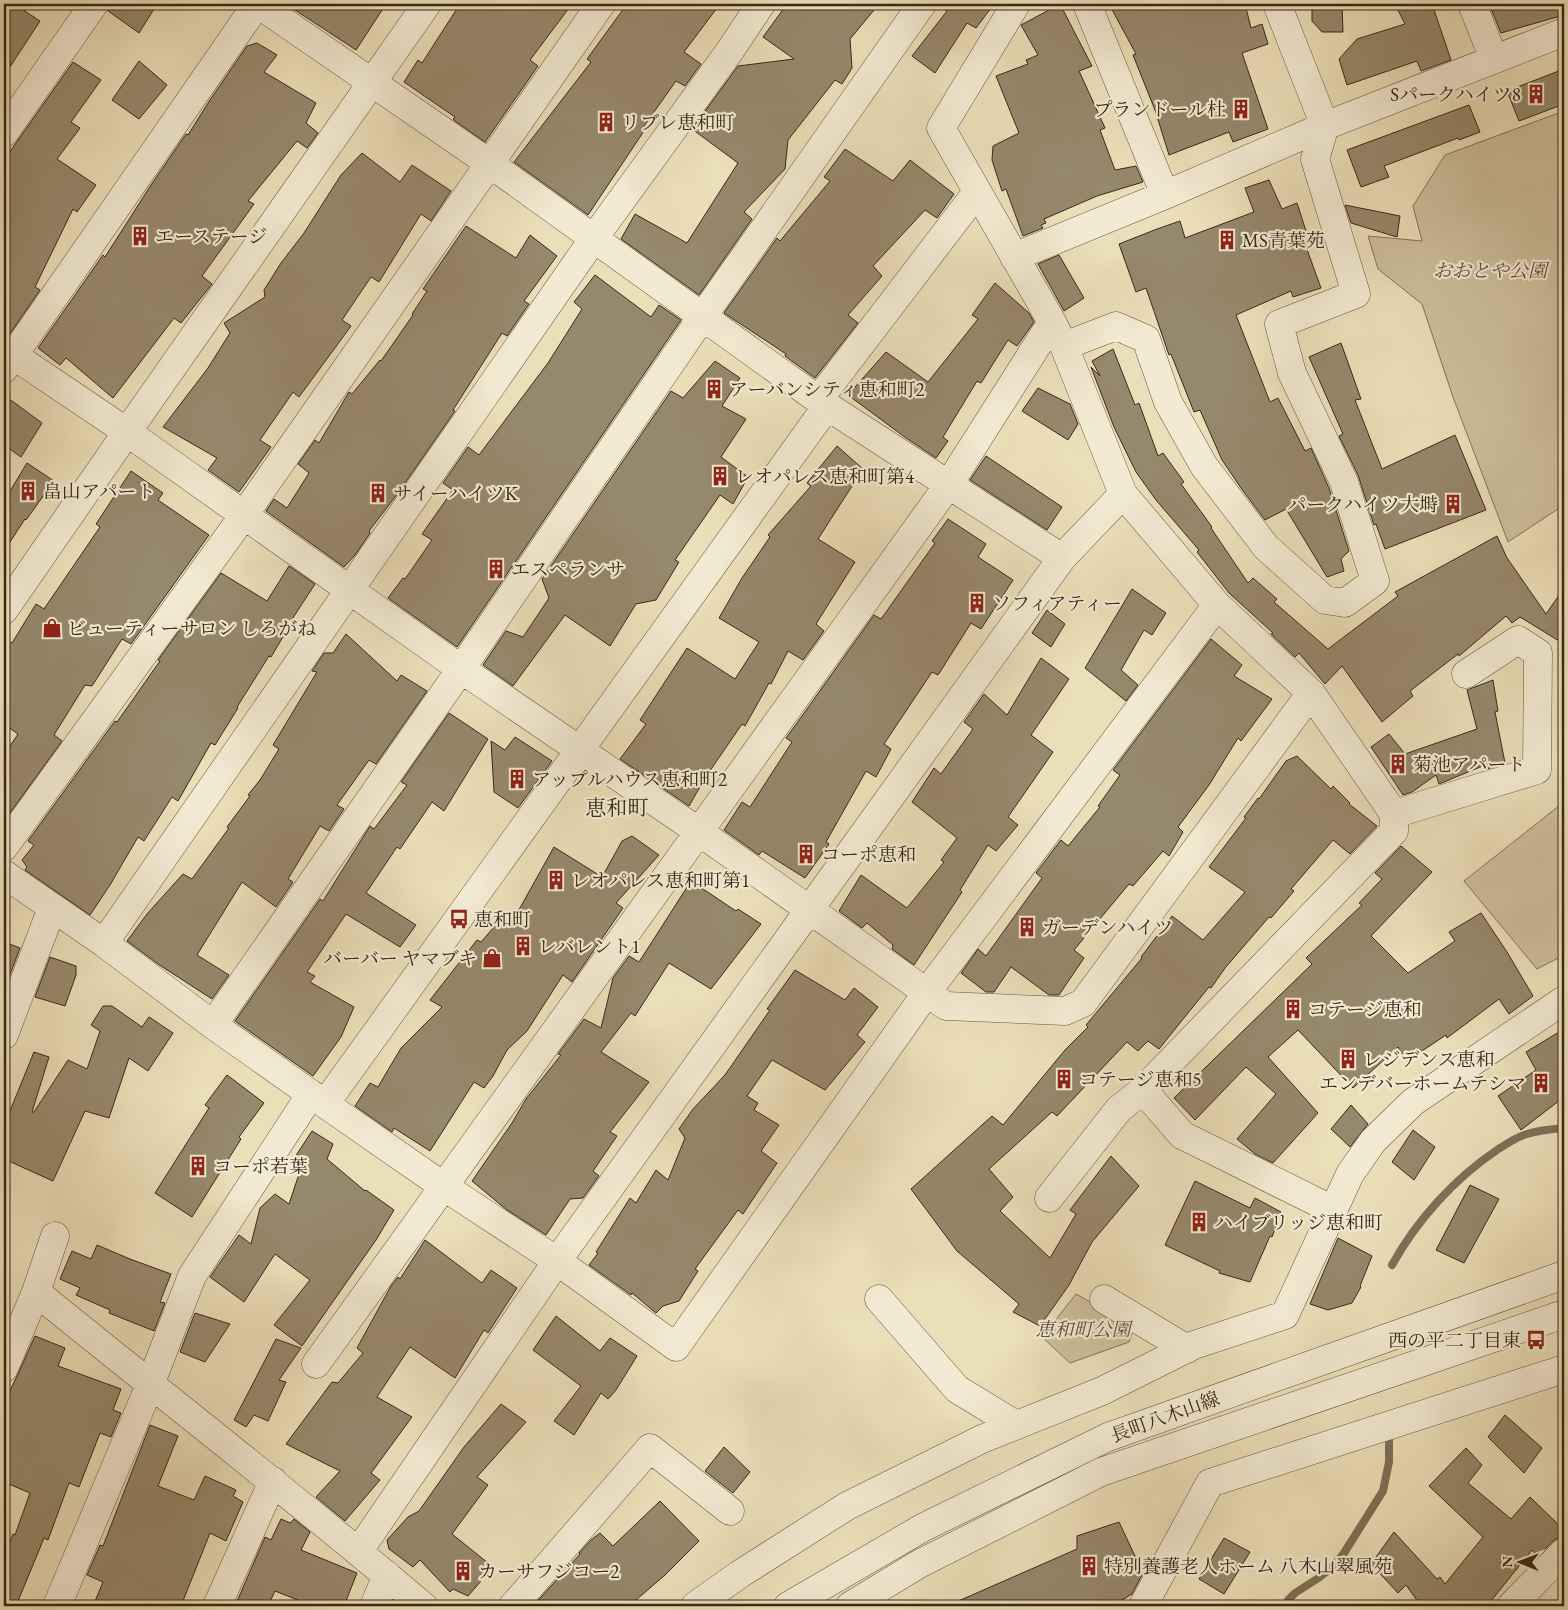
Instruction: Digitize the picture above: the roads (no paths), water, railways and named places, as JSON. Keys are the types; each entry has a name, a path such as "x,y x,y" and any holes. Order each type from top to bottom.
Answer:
{"street":[{"path":"4,133 94,4"},
{"path":"1062,558 823,402 488,163 257,4 7,358 127,432 460,669 698,831 946,1006 1065,1011 1083,1003 1311,693"},
{"path":"4,610 428,4"},
{"path":"4,848 244,515 488,163 601,4"},
{"path":"104,943 594,238 729,52 761,4"},
{"path":"213,1025 703,316 922,4"},
{"path":"1016,4 941,128 1064,346 1123,494 1217,605 1311,693 1394,814 1394,832 1143,1090 1119,1109 1048,1198"},
{"path":"1088,4 1165,195"},
{"path":"1064,346 1116,326 1146,339 1168,402 1204,466 1266,547 1325,600 1345,603 1375,581 1344,482 1292,373 1279,324 1356,294 1315,159 1325,126 1277,4"},
{"path":"1472,4 1494,59"},
{"path":"1014,257 1325,126 1564,32"},
{"path":"57,1606 150,1385 192,1276 318,1099 581,751 823,402 977,192"},
{"path":"316,1364 948,484 1052,322"},
{"path":"358,1552 557,1261 1062,558 1123,494"},
{"path":"4,874 104,943 213,1025 318,1099 557,1261 676,1347 927,992 1217,605"},
{"path":"1394,814 1537,770 1538,653 1518,640 1466,674"},
{"path":"4,1036 52,908"},
{"path":"695,1606 740,1574 847,1506 982,1439 1102,1391 1186,1348 1285,1315 1350,1174 1373,1141 1413,1102 1564,1000"},
{"path":"1143,1090 1182,1135 1333,1210"},
{"path":"4,1368 36,1292 55,1236"},
{"name":"長町八木山線","path":"788,1606 924,1527 1108,1437 1564,1275"},
{"path":"36,1292 150,1385 273,1481 423,1606"},
{"path":"1104,1298 1186,1348"},
{"path":"879,1299 957,1389 1016,1425"},
{"path":"850,1606 919,1564 1101,1472 1564,1314"},
{"path":"1143,1606 1210,1484 1564,1369"},
{"path":"513,1606 650,1448 730,1511"},
{"path":"217,1606 273,1481"},
{"path":"1511,1606 1564,1552"},
{"path":"374,1606 387,1575"}],"waterway":[{"path":"1392,1265 1425,1216 1451,1187 1481,1161 1523,1135 1564,1128"},
{"path":"1288,1606 1288,1600 1295,1593 1320,1577 1335,1564 1383,1491 1389,1462 1389,1439"}],"place":[{"name":"Sパークハイツ8","path":"1536,94"},
{"name":"プランドール杜","path":"1241,109"},
{"name":"リブレ恵和町","path":"606,122"},
{"name":"エーステージ","path":"140,236"},
{"name":"MS青葉苑","path":"1227,240"},
{"name":"アーバンシティ恵和町2","path":"714,389"},
{"name":"レオパレス恵和町第4","path":"720,476"},
{"name":"畠山アパート","path":"28,491"},
{"name":"サイーハイツK","path":"378,493"},
{"name":"パークハイツ大塒","path":"1453,504"},
{"name":"エスペランサ","path":"496,569"},
{"name":"ソフィアティー","path":"977,603"},
{"name":"ビューティーサロン しろがね","path":"52,628"},
{"name":"菊池アパート","path":"1398,764"},
{"name":"アップルハウス恵和町2","path":"517,779"},
{"name":"コーポ恵和","path":"806,854"},
{"name":"レオパレス恵和町第1","path":"556,880"},
{"name":"恵和町","path":"459,919"},
{"name":"ガーデンハイツ","path":"1027,927"},
{"name":"レバレント1","path":"523,946"},
{"name":"バーバー ヤマブキ","path":"492,958"},
{"name":"コテージ恵和","path":"1293,1009"},
{"name":"レジデンス恵和","path":"1348,1059"},
{"name":"コテージ恵和5","path":"1064,1079"},
{"name":"エンデバーホームテシマ","path":"1541,1083"},
{"name":"コーポ若葉","path":"198,1166"},
{"name":"ハイブリッジ恵和町","path":"1199,1222"},
{"name":"西の平二丁目東","path":"1536,1340"},
{"name":"特別養護老人ホーム 八木山翠風苑","path":"1089,1566"},
{"name":"カーサフジコー2","path":"463,1571"}],"district":[{"name":"恵和町","path":"617,807"}],"park label":[{"name":"おおとや公園","path":"1490,270"},
{"name":"恵和町公園","path":"1083,1329"}]}
